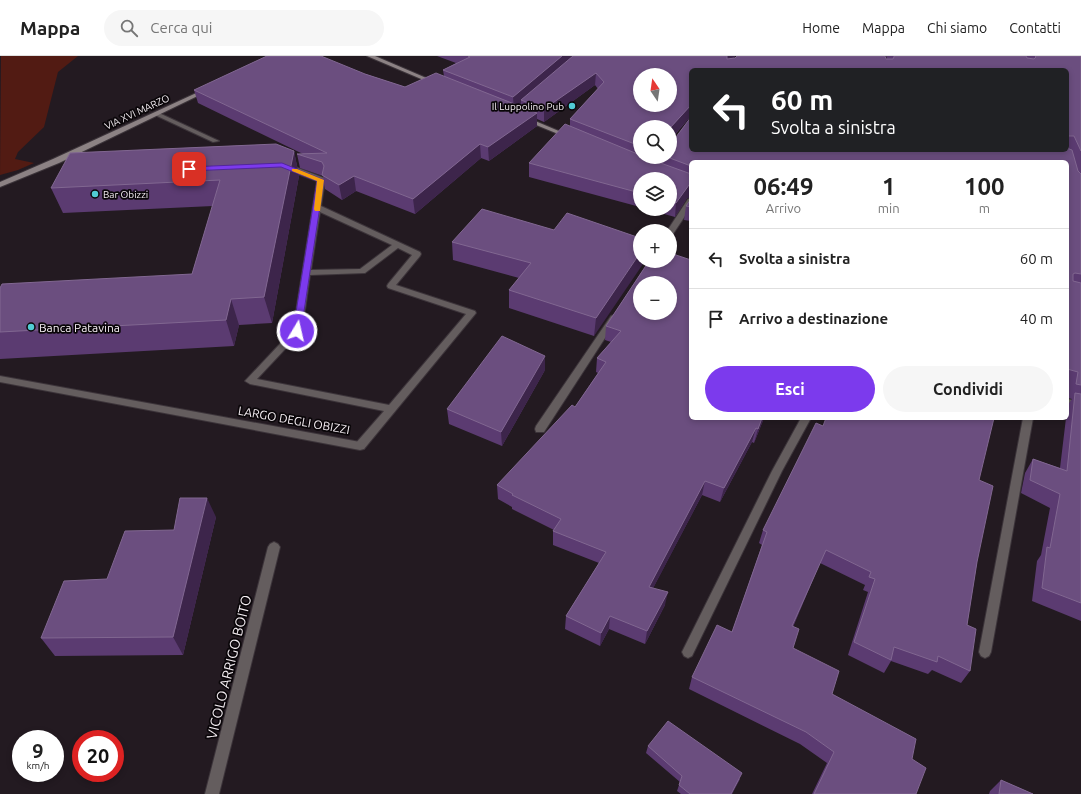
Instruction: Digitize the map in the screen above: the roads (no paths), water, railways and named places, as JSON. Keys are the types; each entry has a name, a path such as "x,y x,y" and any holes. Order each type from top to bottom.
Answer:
{"street":[{"path":"370,56 442,86"},
{"name":"VIA XVI MARZO","path":"0,185 56,161 212,88"},
{"path":"157,114 215,141"},
{"path":"521,117 580,141"},
{"path":"282,165 321,180 318,208 297,331 250,381 391,409"},
{"path":"675,224 689,204"},
{"path":"306,273 362,271 397,245 318,208"},
{"name":"LARGO DEGLI OBIZZI","path":"0,379 360,446 472,313 391,286 417,254 397,245"},
{"path":"540,429 617,313"},
{"path":"1069,403 1081,406"},
{"path":"688,652 777,471 805,420"},
{"path":"985,652 1028,420"},
{"name":"VICOLO ARRIGO BOITO","path":"212,794 274,547"}],"place":[{"name":"Il Luppolino Pub","path":"572,106"},
{"name":"Bar Obizzi","path":"95,194"},
{"name":"Banca Patavina","path":"31,327"}]}
